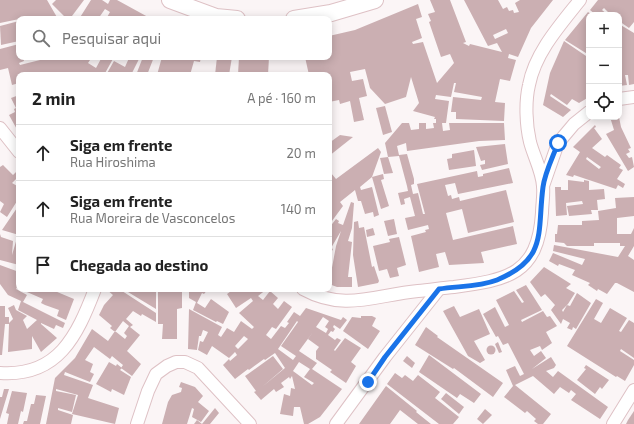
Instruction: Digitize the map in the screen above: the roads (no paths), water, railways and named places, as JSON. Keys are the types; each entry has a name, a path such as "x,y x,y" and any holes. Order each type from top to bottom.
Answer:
{"street":[{"path":"170,0 213,16"},
{"path":"312,16 331,13 375,0"},
{"path":"543,186 530,141 528,118 529,85 537,59 580,0"},
{"path":"622,99 634,97"},
{"path":"310,292 327,300 354,302 402,293 496,281 519,270 531,256 539,239 543,186 558,143 574,124 586,114"},
{"path":"0,128 16,148"},
{"path":"336,424 385,357 439,289"},
{"path":"0,373 15,374 35,370 59,355 69,344 84,316 94,292"},
{"path":"137,424 148,391 156,374 167,366 176,362 185,362 198,368 250,424"},
{"path":"613,424 634,390"}]}
